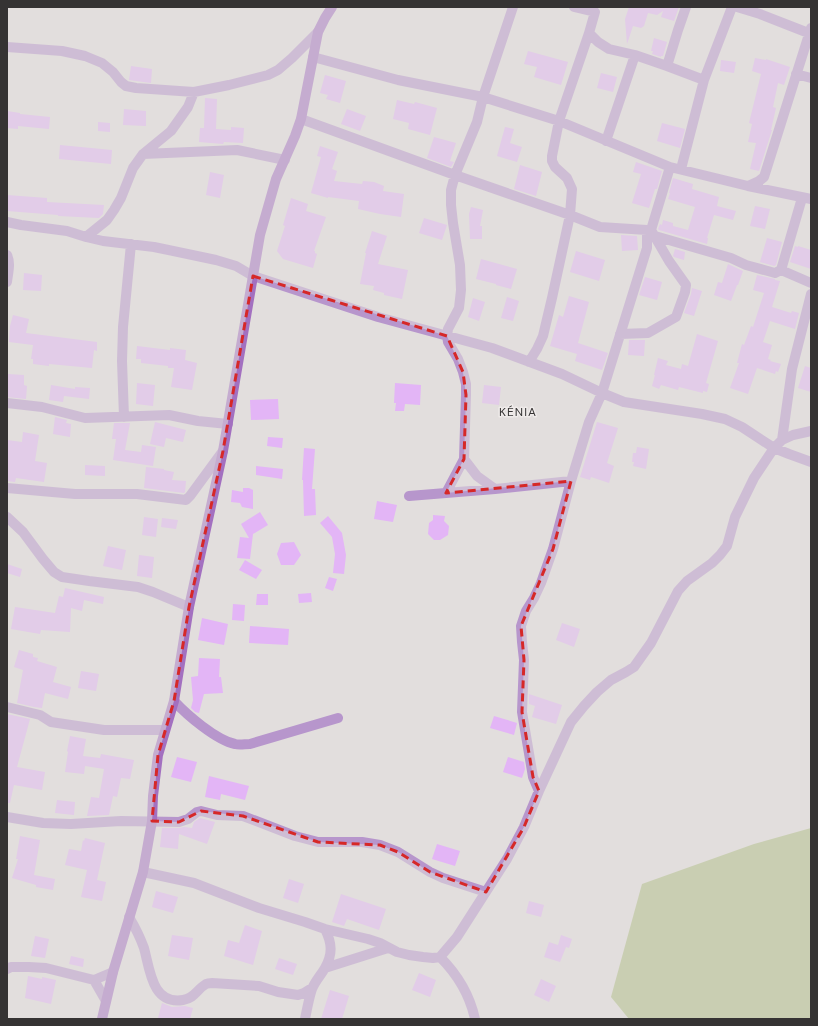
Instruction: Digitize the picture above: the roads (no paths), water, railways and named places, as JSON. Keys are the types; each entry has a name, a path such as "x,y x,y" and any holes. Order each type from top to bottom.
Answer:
{"street":[{"path":"102,1019 113,972 143,872 152,821 153,796 158,755 174,701 189,607 228,424 260,235 276,179 301,119 318,32 332,7"},
{"path":"446,493 464,459 466,384 458,359 448,342 447,336 448,329 459,308 461,290 460,265 451,205 451,190 455,175 473,134 483,96 513,7"},
{"path":"528,362 543,336 570,215 572,189 567,178 555,167 552,161 552,156 559,121 596,10 574,7"},
{"path":"667,66 686,7"},
{"path":"681,169 704,80 732,7"},
{"path":"737,7 759,10 810,32 764,177 748,186"},
{"path":"7,47 62,51 85,56 102,63 126,86 194,92 268,75 278,70 292,58 318,32"},
{"path":"589,34 609,49 635,55 704,80"},
{"path":"606,141 635,55"},
{"path":"313,57 398,80 483,96 559,121 670,167 748,186 807,198 781,270 775,273 746,265 731,258 656,236"},
{"path":"796,74 811,78"},
{"path":"86,237 107,220 121,198 133,168 143,154 171,131 188,107 194,92"},
{"path":"301,119 570,215 600,228 647,230 647,248 602,393 589,422 570,481 553,549 541,583 526,611 521,626 524,660 522,712 533,777 539,791"},
{"path":"143,154 237,150 285,160"},
{"path":"620,334 648,333 676,317 685,292 686,285 669,261 656,236 651,230 670,167"},
{"path":"7,222 67,231 86,237 154,247 216,260 236,266 253,276 378,317 492,348 562,374 624,402 725,419 742,427 774,448 811,462"},
{"path":"124,417 122,361 123,327 131,244"},
{"path":"7,255 9,258 7,282"},
{"path":"781,270 811,283"},
{"path":"782,440 792,369 811,294"},
{"path":"7,403 42,407 85,418 169,415 198,421 228,424"},
{"path":"143,872 194,883 259,908 324,929 368,939 388,948 410,955 433,958 440,957 457,937 524,828 539,791 572,722 596,692 611,680 634,666 651,643 678,591 687,581 712,563 727,546 735,518 750,484 774,448 782,440 793,435 811,431"},
{"path":"7,488 75,494 137,494 186,500 223,450"},
{"path":"464,459 477,476 495,489"},
{"path":"409,496 570,481"},
{"path":"7,517 22,532 54,572 62,577 138,588 153,592 189,607"},
{"path":"174,701 201,726 225,741 236,745 250,744 338,718"},
{"path":"7,707 40,715 51,722 104,730 165,730"},
{"path":"7,817 43,823 71,824 121,821 179,822 188,819 197,812 201,811 217,815 243,816 295,836 318,842 362,842 380,845 398,852 430,872 443,878 486,892"},
{"path":"129,917 139,935 154,985 159,993 166,998 175,1001 185,1000 191,997 205,984 212,983 259,986 290,994 304,993 312,988"},
{"path":"305,1019 312,988 325,968 330,950 330,939 324,929"},
{"path":"325,968 388,948"},
{"path":"440,957 459,981 469,1000 474,1019"},
{"path":"7,969 11,967 46,968 94,980 113,972"},
{"path":"94,980 106,1000"}],"district":[{"name":"KÉNIA","path":"518,412"}]}
